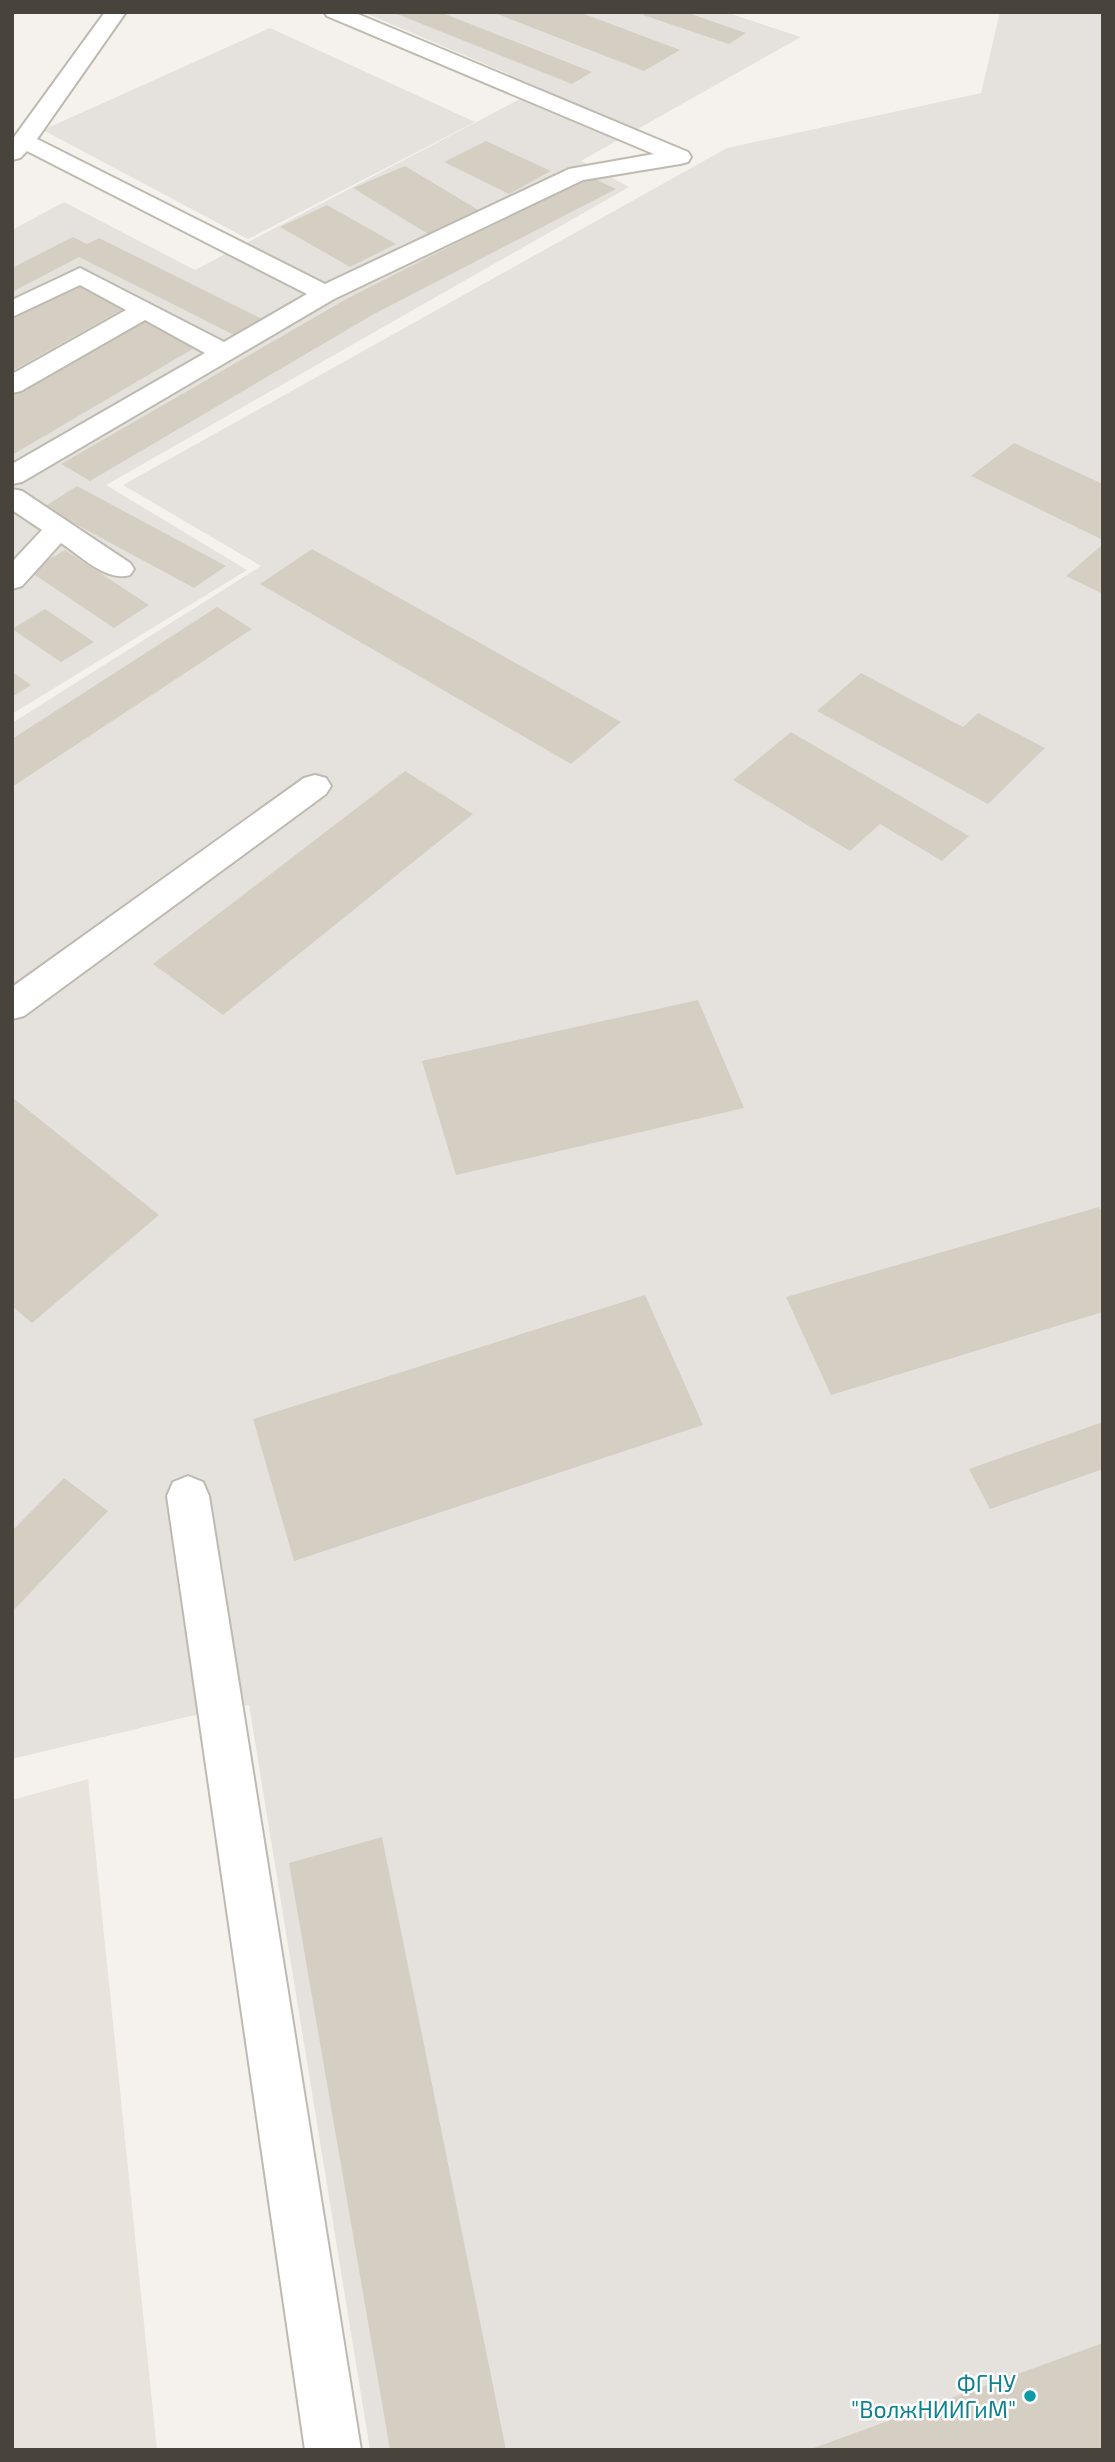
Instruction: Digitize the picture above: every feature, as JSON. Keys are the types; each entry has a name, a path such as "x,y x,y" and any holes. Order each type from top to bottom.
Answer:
{"lane":[{"path":"116,12 18,147 325,294"},
{"path":"12,476 325,294 578,174 680,158 334,12"},
{"path":"12,310 80,275 225,353"},
{"path":"12,385 145,310"},
{"path":"12,497 120,569"},
{"path":"12,580 59,528"},
{"path":"12,1006 316,786"},
{"path":"188,1496 333,2450"}],"shaded area":[{"path":"363,12 725,12 801,37 581,161 629,187 106,485 247,570 12,714 12,230 64,202 195,270 541,88"},
{"path":"1000,12 1103,12 1103,2450 370,2450 249,1705 186,1717 12,1759 12,723 261,566 123,485 727,148 981,93"},
{"path":"270,28 475,122 248,239 43,130"},
{"path":"88,1779 157,2450 12,2450 12,1800"}],"building":[{"path":"392,12 440,12 592,72 572,84"},
{"path":"492,12 579,12 680,50 644,71"},
{"path":"647,12 685,12 746,33 729,44 643,15"},
{"path":"486,141 551,171 509,194 444,162"},
{"path":"405,166 480,211 428,234 353,188"},
{"path":"589,176 616,189 374,314 90,481 61,464 348,298"},
{"path":"327,205 396,244 350,267 280,227"},
{"path":"73,237 87,244 99,238 266,321 238,337 79,257 12,292 12,268"},
{"path":"76,285 123,309 12,371 12,319"},
{"path":"145,320 196,347 12,455 12,396"},
{"path":"1014,443 1103,484 1103,540 971,476"},
{"path":"77,486 226,566 194,588 44,507"},
{"path":"1103,544 1103,594 1066,576"},
{"path":"312,549 621,722 571,764 260,584"},
{"path":"65,550 149,605 114,628 29,571"},
{"path":"217,607 252,629 12,787 12,739"},
{"path":"45,609 94,642 61,662 12,629"},
{"path":"12,672 31,685 12,697"},
{"path":"861,673 963,727 978,713 1045,748 988,804 817,711"},
{"path":"791,732 969,836 942,861 880,824 850,851 733,780"},
{"path":"405,771 473,814 223,1015 153,964"},
{"path":"698,1000 744,1108 456,1175 422,1061"},
{"path":"12,1097 159,1215 32,1323 12,1306"},
{"path":"1099,1207 1103,1213 1103,1312 831,1395 786,1297"},
{"path":"645,1295 703,1425 294,1561 253,1419"},
{"path":"1103,1422 1103,1469 990,1509 969,1469"},
{"path":"64,1478 108,1511 12,1612 12,1531"},
{"path":"382,1837 506,2450 390,2450 289,1863"},
{"name":"ФГНУ \"ВолжНИИГиМ\"","path":"1103,2343 1103,2450 811,2450 811,2449"}],"place":[{"name":"ФГНУ \"ВолжНИИГиМ\"","path":"1030,2396"}]}
